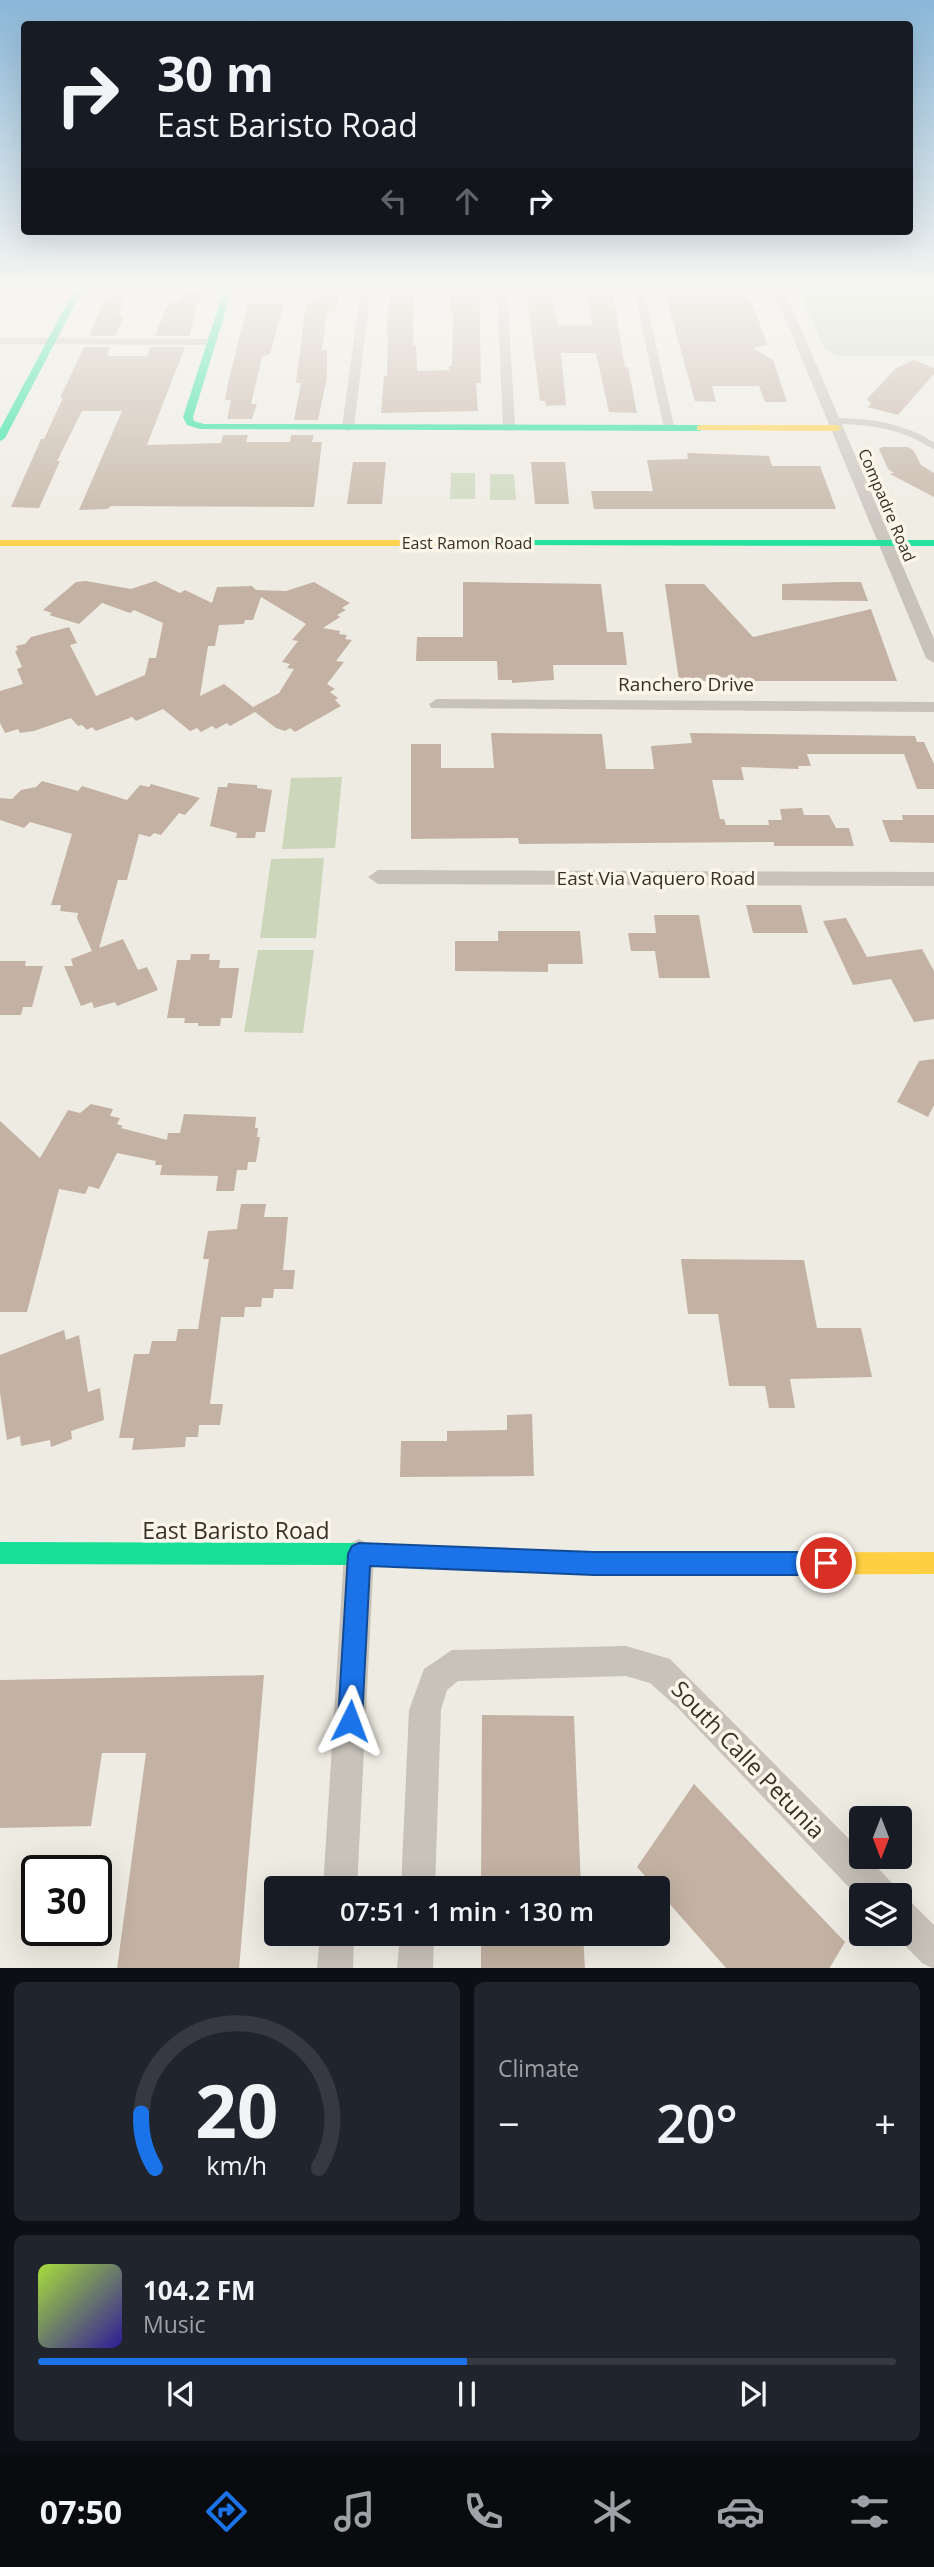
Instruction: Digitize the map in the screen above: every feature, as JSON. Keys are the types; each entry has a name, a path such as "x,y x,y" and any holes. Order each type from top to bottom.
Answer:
{"street":[{"path":"0,438 32,379"},
{"path":"200,379 188,417 190,423 203,427 670,428 836,425"},
{"path":"348,427 354,379"},
{"path":"507,379 509,427"},
{"path":"659,379 670,428"},
{"name":"Compadre Road","path":"816,379 934,658"},
{"name":"East Ramon Road","path":"0,543 934,543"},
{"name":"Ranchero Drive","path":"438,704 934,707"},
{"name":"East Via Vaquero Road","path":"378,877 934,879"},
{"name":"East Baristo Road","path":"0,1553 359,1554 594,1564 934,1563"},
{"path":"341,1876 359,1554"},
{"name":"South Calle Petunia","path":"418,1876 425,1710 435,1680 452,1667 626,1661 659,1670 682,1691 868,1883"},
{"path":"912,1928 934,1951"},
{"path":"335,1968 336,1946"},
{"path":"415,1968 416,1946"}],"lane":[{"path":"836,425 889,424 914,432 934,446"}],"green space":[{"path":"451,473 475,473 475,499 450,499"},
{"path":"490,474 514,474 516,500 490,500"},
{"path":"342,777 335,848 282,849 291,778"},
{"path":"324,858 316,938 260,938 271,859"},
{"path":"258,950 314,950 303,1033 244,1032"}],"building":[{"path":"69,379 173,379 147,445 221,443 223,435 248,435 246,442 290,442 291,435 314,435 312,442 322,442 314,507 111,506 107,509 79,510 122,411 82,411 57,461 60,461 39,508 11,507 41,439 44,439 63,398 60,398"},
{"path":"229,379 257,379 251,404 257,404 252,419 227,419 231,400 225,400"},
{"path":"297,379 327,379 318,420 294,420 301,383 296,383"},
{"path":"384,379 481,379 481,383 476,383 478,411 381,413"},
{"path":"537,379 563,379 566,405 546,406 545,401 540,401"},
{"path":"602,379 630,379 637,413 609,412"},
{"path":"689,379 779,379 787,402 765,402 759,386 712,386 716,402 695,401"},
{"path":"886,379 930,379 898,415 867,407 871,404 867,399"},
{"path":"908,447 914,451 921,465 934,473 934,497 890,474 894,473 888,469 879,449"},
{"path":"687,453 769,456 772,466 820,466 836,509 594,509 591,491 653,491 647,460 688,459"},
{"path":"353,462 386,462 382,504 347,504"},
{"path":"531,462 565,462 569,504 535,504"},
{"path":"86,581 131,589 155,581 180,593 185,590 212,603 217,587 252,586 256,590 286,591 314,582 350,603 342,608 346,610 337,615 340,617 323,628 340,631 339,634 347,635 345,639 352,640 336,661 344,662 327,684 335,689 330,692 338,698 335,700 341,706 295,732 290,728 285,731 276,728 255,712 230,726 227,723 216,729 212,726 201,732 197,728 190,731 163,709 136,721 132,717 96,731 92,727 87,730 82,725 78,726 71,718 34,731 20,733 18,729 5,733 0,723 0,691 23,684 17,669 22,667 15,651 18,650 16,646 25,644 31,637 69,627 77,643 70,645 96,696 145,675 149,658 156,658 163,623 134,610 130,613 102,603 79,624 49,615 52,613 43,610 76,582","holes":["261,597 306,624 292,640 298,641 282,662 290,664 287,668 294,669 279,693 253,707 224,684 200,696 208,646 215,646 219,625 244,624 245,620 253,620"]},
{"path":"463,582 601,584 607,632 623,632 627,665 553,665 554,680 512,683 512,680 498,680 497,661 416,661 417,637 463,637"},
{"path":"861,582 868,601 782,600 782,584"},
{"path":"665,584 704,584 753,637 871,609 897,681 679,681"},
{"path":"491,733 602,734 606,769 654,769 651,746 692,743 690,733 915,736 917,742 924,742 934,764 934,789 917,789 904,754 807,754 811,766 798,766 799,769 741,767 744,780 712,780 720,819 724,819 726,825 769,825 768,820 782,820 780,809 802,808 804,815 829,815 836,828 849,828 854,846 774,846 774,842 519,844 518,838 411,839 411,744 441,744 441,768 494,768"},
{"path":"42,781 78,791 82,786 127,800 140,785 149,787 151,784 200,798 185,815 179,813 161,835 154,833 150,837 139,834 127,880 118,880 99,948 123,939 138,970 147,967 158,990 117,1006 115,1002 94,1008 92,1002 81,1006 64,966 73,966 71,959 92,951 77,918 78,913 60,911 61,905 51,905 72,834 30,822 24,828 0,820 0,798 12,799 21,790 36,787"},
{"path":"228,783 257,785 257,788 272,790 265,832 256,832 255,838 236,838 237,833 210,826 218,787 227,787"},
{"path":"902,815 934,815 934,843 890,842 882,820 903,820"},
{"path":"746,905 801,905 808,933 753,933"},
{"path":"654,915 699,915 710,978 659,978 655,951 631,951 628,933 656,933"},
{"path":"846,918 867,957 922,949 934,971 934,1019 914,1022 891,979 853,985 823,921"},
{"path":"498,931 580,931 583,964 548,964 548,972 455,971 455,941 498,941"},
{"path":"191,954 210,954 209,960 220,960 219,968 239,968 232,1018 221,1018 220,1026 198,1026 198,1023 184,1023 185,1018 167,1018 177,960 190,960"},
{"path":"0,961 26,961 25,966 43,966 32,1007 23,1007 21,1015 0,1015"},
{"path":"934,1059 934,1105 928,1117 897,1102 919,1061"},
{"path":"91,1104 113,1109 110,1116 120,1118 117,1124 123,1126 121,1128 167,1140 168,1133 180,1133 184,1114 256,1117 255,1128 258,1128 257,1137 260,1137 256,1162 248,1162 247,1170 237,1170 234,1191 216,1191 218,1176 160,1175 162,1165 155,1165 156,1161 117,1153 99,1189 89,1186 85,1194 59,1189 27,1312 0,1312 0,1121 40,1158 68,1110 80,1113"},
{"path":"241,1204 266,1204 264,1217 288,1217 283,1270 295,1270 293,1289 274,1289 273,1298 262,1298 261,1307 245,1307 244,1317 221,1317 210,1404 223,1404 220,1425 199,1425 198,1437 186,1437 185,1447 132,1450 134,1438 119,1438 134,1354 149,1354 152,1341 176,1341 178,1329 198,1329 209,1259 203,1259 208,1231 237,1229"},
{"path":"681,1259 804,1260 817,1328 861,1328 872,1377 790,1379 795,1408 769,1408 765,1386 729,1386 718,1314 688,1314"},
{"path":"64,1330 66,1340 79,1335 88,1392 100,1388 104,1420 71,1431 72,1439 51,1447 50,1440 21,1446 20,1436 7,1440 0,1393 0,1355"},
{"path":"532,1414 534,1476 400,1477 401,1441 447,1441 447,1431 507,1430 507,1415"},
{"path":"264,1675 239,1968 117,1968 146,1753 102,1753 91,1826 0,1828 0,1680"},
{"path":"482,1715 574,1716 581,1876 481,1876"},
{"path":"694,1784 845,1942 830,1968 726,1968 670,1904 670,1876 645,1876 637,1867"},
{"path":"481,1946 584,1946 585,1968 481,1968"}],"traffic: fast":[{"path":"0,438 31,379"},
{"path":"200,379 188,417 190,423 203,427 700,428"},
{"path":"461,543 934,543"},
{"path":"0,1553 359,1554 614,1564"}],"traffic: slow":[{"path":"700,428 837,428"},
{"path":"0,543 461,543"},
{"path":"614,1564 934,1563"}],"route":[{"path":"350,1721 359,1554 594,1564 826,1563"}]}
